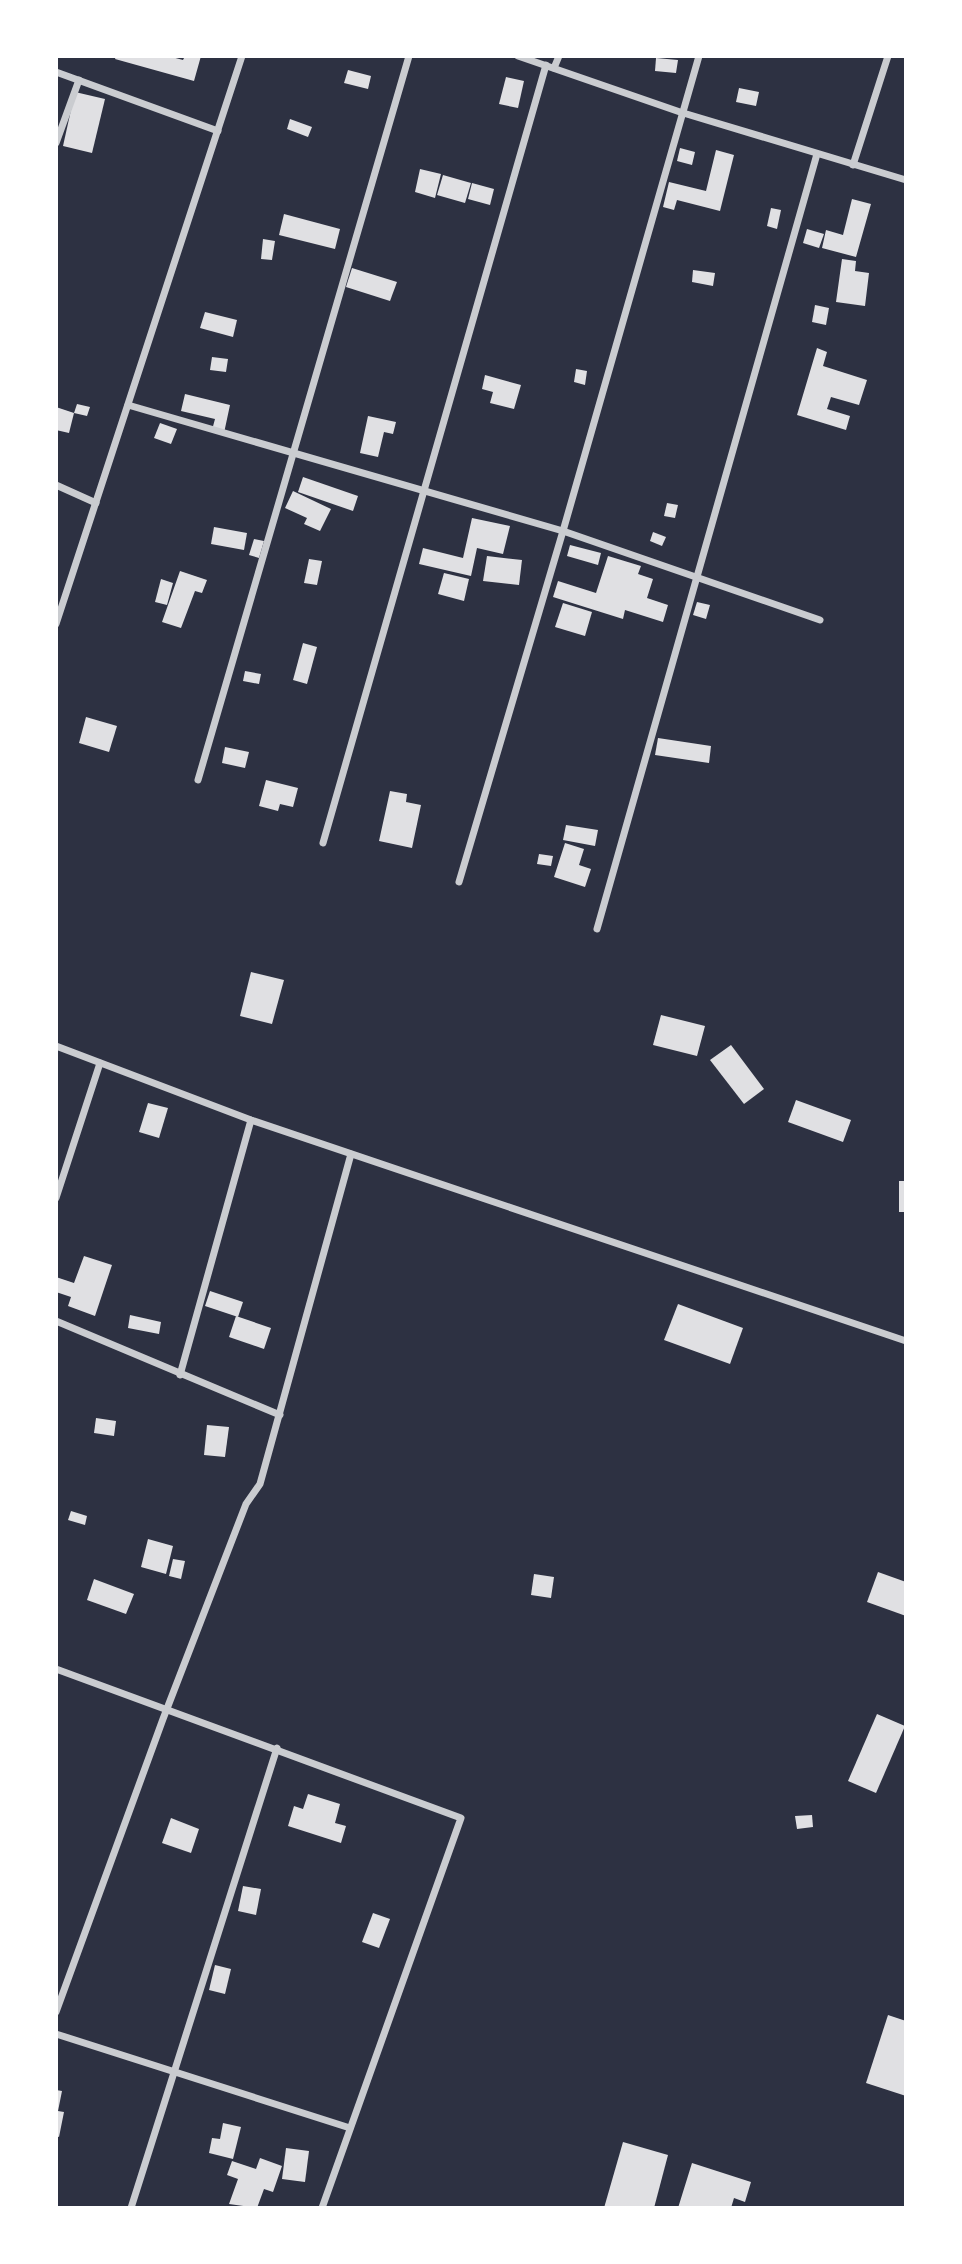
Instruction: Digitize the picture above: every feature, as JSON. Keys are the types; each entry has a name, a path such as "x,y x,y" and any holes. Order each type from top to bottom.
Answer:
{"street":[{"path":"56,624 242,56"},
{"path":"198,780 409,56"},
{"path":"518,56 680,111 906,180"},
{"path":"323,842 550,67 559,56"},
{"path":"459,882 564,531 680,111 699,56"},
{"path":"853,164 888,56"},
{"path":"56,72 218,131"},
{"path":"56,143 79,80"},
{"path":"597,929 817,154"},
{"path":"128,405 564,531 820,620"},
{"path":"56,485 96,503"},
{"path":"56,1046 251,1121 906,1341"},
{"path":"56,1198 100,1063"},
{"path":"180,1375 251,1121"},
{"path":"56,2012 167,1707 246,1504 260,1484 351,1154"},
{"path":"56,1321 280,1415"},
{"path":"56,1669 167,1707 461,1818 322,2208"},
{"path":"131,2208 276,1748"},
{"path":"56,2034 350,2128"}],"building":[{"path":"116,56 168,56 183,60 185,56 201,56 194,81 115,59"},
{"path":"656,58 678,60 676,73 655,71"},
{"path":"348,70 371,76 368,89 344,83"},
{"path":"506,77 524,81 518,108 499,104"},
{"path":"739,88 759,92 756,106 736,102"},
{"path":"75,92 105,99 92,153 63,146"},
{"path":"290,119 312,127 308,137 287,129"},
{"path":"680,148 695,152 692,165 677,161"},
{"path":"716,150 734,155 720,211 677,200 674,210 663,207 669,182 706,191"},
{"path":"420,169 441,174 435,198 415,192"},
{"path":"443,175 471,183 465,203 437,195"},
{"path":"472,183 494,189 490,205 468,199"},
{"path":"852,199 871,204 856,257 822,248 826,230 843,235"},
{"path":"771,208 781,210 777,229 767,226"},
{"path":"284,214 340,229 335,249 279,235"},
{"path":"807,229 824,234 819,248 803,243"},
{"path":"263,239 275,241 272,260 261,259"},
{"path":"842,259 856,261 855,271 869,273 865,306 836,302"},
{"path":"352,268 397,282 390,301 346,287"},
{"path":"693,270 715,273 713,286 692,282"},
{"path":"815,305 829,308 826,325 812,322"},
{"path":"205,312 237,320 233,337 200,328"},
{"path":"817,348 827,352 823,366 867,380 859,405 831,397 827,409 850,416 846,430 797,415"},
{"path":"212,357 228,359 226,372 210,370"},
{"path":"576,369 587,371 585,385 574,382"},
{"path":"485,375 521,385 514,409 490,403 493,392 482,389"},
{"path":"185,394 230,405 224,433 212,430 215,419 181,411"},
{"path":"77,404 90,407 87,416 74,413"},
{"path":"56,407 74,413 69,433 56,430"},
{"path":"368,416 396,422 393,434 384,432 378,457 360,453"},
{"path":"160,423 177,429 171,444 154,438"},
{"path":"303,477 358,496 353,511 298,492"},
{"path":"293,491 331,509 320,531 304,524 307,518 285,508"},
{"path":"667,503 678,505 675,518 664,516"},
{"path":"472,518 510,526 503,554 477,548 471,576 419,564 423,548 463,558"},
{"path":"214,527 247,533 244,550 211,544"},
{"path":"653,532 666,537 662,546 650,541"},
{"path":"254,539 264,541 259,558 249,555"},
{"path":"570,545 601,553 598,565 567,556"},
{"path":"487,556 522,560 519,585 483,581"},
{"path":"608,556 641,566 638,574 653,579 647,598 668,605 663,622 625,610 623,619 553,597 558,581 596,593"},
{"path":"309,559 322,561 317,585 304,583"},
{"path":"180,571 207,580 202,593 195,591 181,628 162,622"},
{"path":"444,573 469,579 464,601 438,594"},
{"path":"161,579 173,583 167,605 155,602"},
{"path":"697,602 710,605 706,619 693,615"},
{"path":"563,603 592,612 585,636 555,627"},
{"path":"303,643 317,647 307,684 293,680"},
{"path":"245,671 261,674 259,684 243,681"},
{"path":"86,717 117,726 109,752 79,743"},
{"path":"658,738 711,746 709,763 655,755"},
{"path":"225,747 249,752 245,768 222,763"},
{"path":"266,780 298,788 293,807 280,804 278,811 259,806"},
{"path":"390,791 407,794 406,802 421,805 412,848 379,841"},
{"path":"566,825 598,830 595,846 563,840"},
{"path":"565,843 584,849 579,865 591,869 585,887 554,877"},
{"path":"539,854 553,856 551,866 537,864"},
{"path":"251,972 284,980 272,1024 240,1016"},
{"path":"661,1015 705,1026 697,1056 653,1045"},
{"path":"731,1045 764,1089 744,1104 710,1060"},
{"path":"796,1100 851,1120 843,1142 788,1122"},
{"path":"148,1103 168,1108 159,1138 139,1132"},
{"path":"899,1181 906,1181 906,1212 899,1212"},
{"path":"84,1256 112,1265 95,1316 68,1306 71,1297 56,1292 56,1277 74,1283"},
{"path":"210,1291 243,1302 238,1317 205,1306"},
{"path":"678,1304 743,1328 730,1364 664,1340"},
{"path":"130,1315 161,1322 159,1334 128,1328"},
{"path":"236,1316 271,1328 264,1349 229,1337"},
{"path":"96,1418 116,1421 114,1436 94,1433"},
{"path":"207,1425 229,1427 225,1457 204,1455"},
{"path":"71,1511 87,1516 85,1525 68,1520"},
{"path":"148,1539 173,1546 166,1574 141,1567"},
{"path":"173,1559 185,1561 181,1579 169,1576"},
{"path":"878,1572 906,1582 906,1616 867,1602"},
{"path":"534,1574 554,1577 551,1598 531,1595"},
{"path":"94,1579 134,1594 126,1614 87,1600"},
{"path":"877,1714 905,1726 876,1793 848,1781"},
{"path":"308,1794 340,1804 335,1823 346,1826 341,1843 288,1826 294,1806 303,1809"},
{"path":"812,1815 813,1827 797,1829 795,1816"},
{"path":"171,1818 199,1829 191,1853 162,1843"},
{"path":"243,1886 261,1889 256,1915 238,1911"},
{"path":"373,1913 390,1919 379,1948 362,1942"},
{"path":"215,1965 231,1969 225,1994 209,1990"},
{"path":"888,2015 906,2021 906,2096 866,2083"},
{"path":"56,2090 62,2091 58,2111 64,2112 59,2137 56,2136"},
{"path":"223,2123 241,2127 233,2159 209,2153 212,2138 220,2139"},
{"path":"623,2142 668,2155 654,2208 604,2208"},
{"path":"286,2148 309,2151 305,2182 282,2179"},
{"path":"260,2158 282,2166 273,2192 264,2189 257,2208 229,2204 238,2179 227,2175 232,2161 256,2169"},
{"path":"692,2163 751,2182 745,2202 734,2198 731,2208 678,2208"}]}
